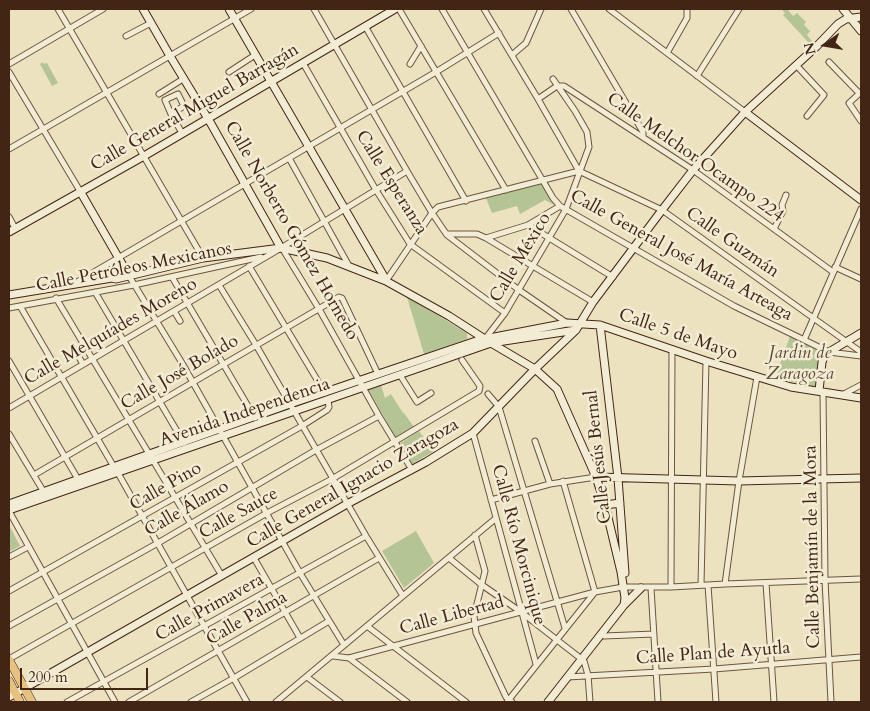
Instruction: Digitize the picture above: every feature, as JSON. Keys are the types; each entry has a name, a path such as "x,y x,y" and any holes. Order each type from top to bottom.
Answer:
{"main road":[{"name":"Calle Norberto Gómez Hornedo","path":"143,9 282,248"},
{"path":"229,9 386,280"},
{"name":"Calle General Miguel Barragán","path":"12,230 144,156 396,9"},
{"path":"843,9 861,31"},
{"name":"Calle General Ignacio Zaragoza","path":"12,695 347,504 412,470 473,433 576,330 593,302 693,170 745,112 838,24 846,19 861,16"},
{"path":"745,112 861,200"},
{"path":"80,192 128,274"},
{"name":"Calle Petróleos Mexicanos","path":"9,295 72,286 112,278 115,275 142,270 150,271 203,258 282,248 327,258 386,280 535,369 557,389 596,477 605,505 625,587"},
{"name":"Calle 5 de Mayo","path":"488,341 567,323 582,322 600,325 706,362 791,387 861,398"},
{"name":"Calle Jesús Bernal","path":"600,325 618,478 625,587"},
{"path":"488,341 576,330"},
{"path":"821,392 822,362 829,352 861,333"},
{"name":"Avenida Independencia","path":"362,385 378,374 488,341"},
{"name":"Avenida Independencia","path":"9,504 116,470 327,396 400,376 488,341"},
{"name":"Avenida Independencia","path":"150,458 184,443 222,433 255,418 292,408"},
{"path":"596,477 739,481 861,478"},
{"name":"Avenida Independencia","path":"9,511 45,494"},
{"path":"605,505 620,503"},
{"path":"625,587 626,603"},
{"path":"554,702 582,660 626,603 641,588"},
{"path":"9,660 32,702"},
{"path":"548,702 570,677"},
{"path":"9,681 12,695 20,702"}],"street":[{"path":"58,9 203,258"},
{"path":"9,64 103,9"},
{"path":"9,149 251,9"},
{"path":"314,9 432,213 447,234 519,290 567,323"},
{"path":"400,9 506,190"},
{"name":"Calle General José María Arteaga","path":"442,9 469,52 552,198 560,206 734,306 829,352 861,356"},
{"path":"386,280 432,213 438,208 579,171 538,98 484,9"},
{"path":"512,55 526,43 541,9"},
{"path":"571,9 643,132 644,137"},
{"path":"609,9 745,112"},
{"path":"667,53 687,18 686,9"},
{"path":"697,76 739,9"},
{"path":"126,36 151,23"},
{"path":"365,26 466,201"},
{"path":"72,286 436,72 498,33"},
{"path":"410,64 421,46"},
{"path":"229,72 256,55"},
{"path":"829,62 860,92 849,103 861,121"},
{"name":"Calle Esperanza","path":"303,63 376,190 410,244 505,313"},
{"path":"796,65 824,96 807,116"},
{"path":"9,72 80,192"},
{"path":"159,94 184,79"},
{"name":"Calle México","path":"488,341 566,209 589,146 587,132 553,79"},
{"path":"538,98 558,86"},
{"name":"Calle Melchor Ocampo 224","path":"558,86 564,86 644,137 834,270 861,279"},
{"path":"171,114 182,134"},
{"path":"289,158 349,266"},
{"name":"Calle Melquíades Moreno","path":"9,408 265,256 282,248 408,171"},
{"name":"Calle Guzmán","path":"579,171 662,210 861,352"},
{"path":"774,229 783,211 782,205 786,195"},
{"path":"486,238 528,225 560,206"},
{"path":"804,340 861,209"},
{"path":"9,217 12,230"},
{"path":"528,225 613,277"},
{"path":"447,234 477,234 486,238 593,302"},
{"name":"Calle Norberto Gómez Hornedo","path":"282,248 412,470"},
{"name":"Calle Petróleos Mexicanos","path":"9,308 134,285 265,256"},
{"path":"249,266 327,396"},
{"path":"128,274 222,433 300,573 344,645"},
{"path":"172,277 255,418"},
{"path":"219,285 256,345 332,479 403,596"},
{"path":"95,292 184,443"},
{"name":"Calle José Bolado","path":"34,475 341,297 378,374"},
{"path":"56,298 222,576"},
{"path":"20,306 143,516 247,702"},
{"path":"174,310 180,321"},
{"path":"74,349 83,364"},
{"path":"672,349 671,587 861,579"},
{"name":"Calle Sauce","path":"9,660 332,479 481,389 462,360"},
{"path":"9,361 79,482"},
{"path":"701,585 705,480 706,362"},
{"path":"400,376 417,402 431,393"},
{"path":"724,584 757,377"},
{"path":"842,395 861,385"},
{"name":"Calle Benjamín de la Mora","path":"821,392 825,479 825,580 831,702"},
{"path":"488,394 500,407 565,628"},
{"name":"Calle Pino","path":"9,591 302,426 327,410 329,407 327,396"},
{"name":"Calle Álamo","path":"9,626 158,543 316,450 379,416"},
{"name":"Calle Río Morcinique","path":"473,433 536,664"},
{"path":"9,434 45,494"},
{"path":"535,441 550,484"},
{"path":"491,500 563,481 596,477"},
{"path":"475,536 485,566 474,624 478,640 509,702 536,664 595,592 563,481"},
{"path":"9,511 116,702"},
{"path":"276,702 496,519"},
{"name":"Calle Primavera","path":"67,702 272,590 366,536"},
{"path":"9,557 28,547"},
{"path":"254,558 300,638"},
{"name":"Calle Palma","path":"129,702 219,652 379,558"},
{"path":"449,558 582,660 588,675 590,702"},
{"path":"766,583 774,702"},
{"path":"708,585 716,702"},
{"name":"Calle Libertad","path":"333,656 349,658 595,592 625,587 671,587"},
{"path":"651,588 658,702"},
{"path":"190,702 329,621"},
{"path":"367,626 466,702"},
{"path":"603,635 654,634"},
{"name":"Calle Plan de Ayutla","path":"570,677 861,657"},
{"path":"349,658 407,702"},
{"path":"307,676 340,702"}],"green space":[{"path":"781,9 787,9 793,16 797,13 806,22 804,25 810,31 807,35 812,41 810,44 783,15 785,13"},
{"path":"43,62 44,64 47,63 58,83 52,86 40,64"},
{"path":"542,184 554,205 545,200 520,214 517,206 492,213 486,198"},
{"path":"407,297 467,333 467,339 424,354"},
{"name":"Jardin de Zaragoza","path":"790,336 820,351 816,387 775,378"},
{"path":"381,385 385,398 391,394 414,427 396,438 368,389"},
{"path":"419,431 434,451 412,464 399,444"},
{"path":"9,525 20,546 9,552"},
{"path":"416,531 434,563 404,588 382,551"}]}
